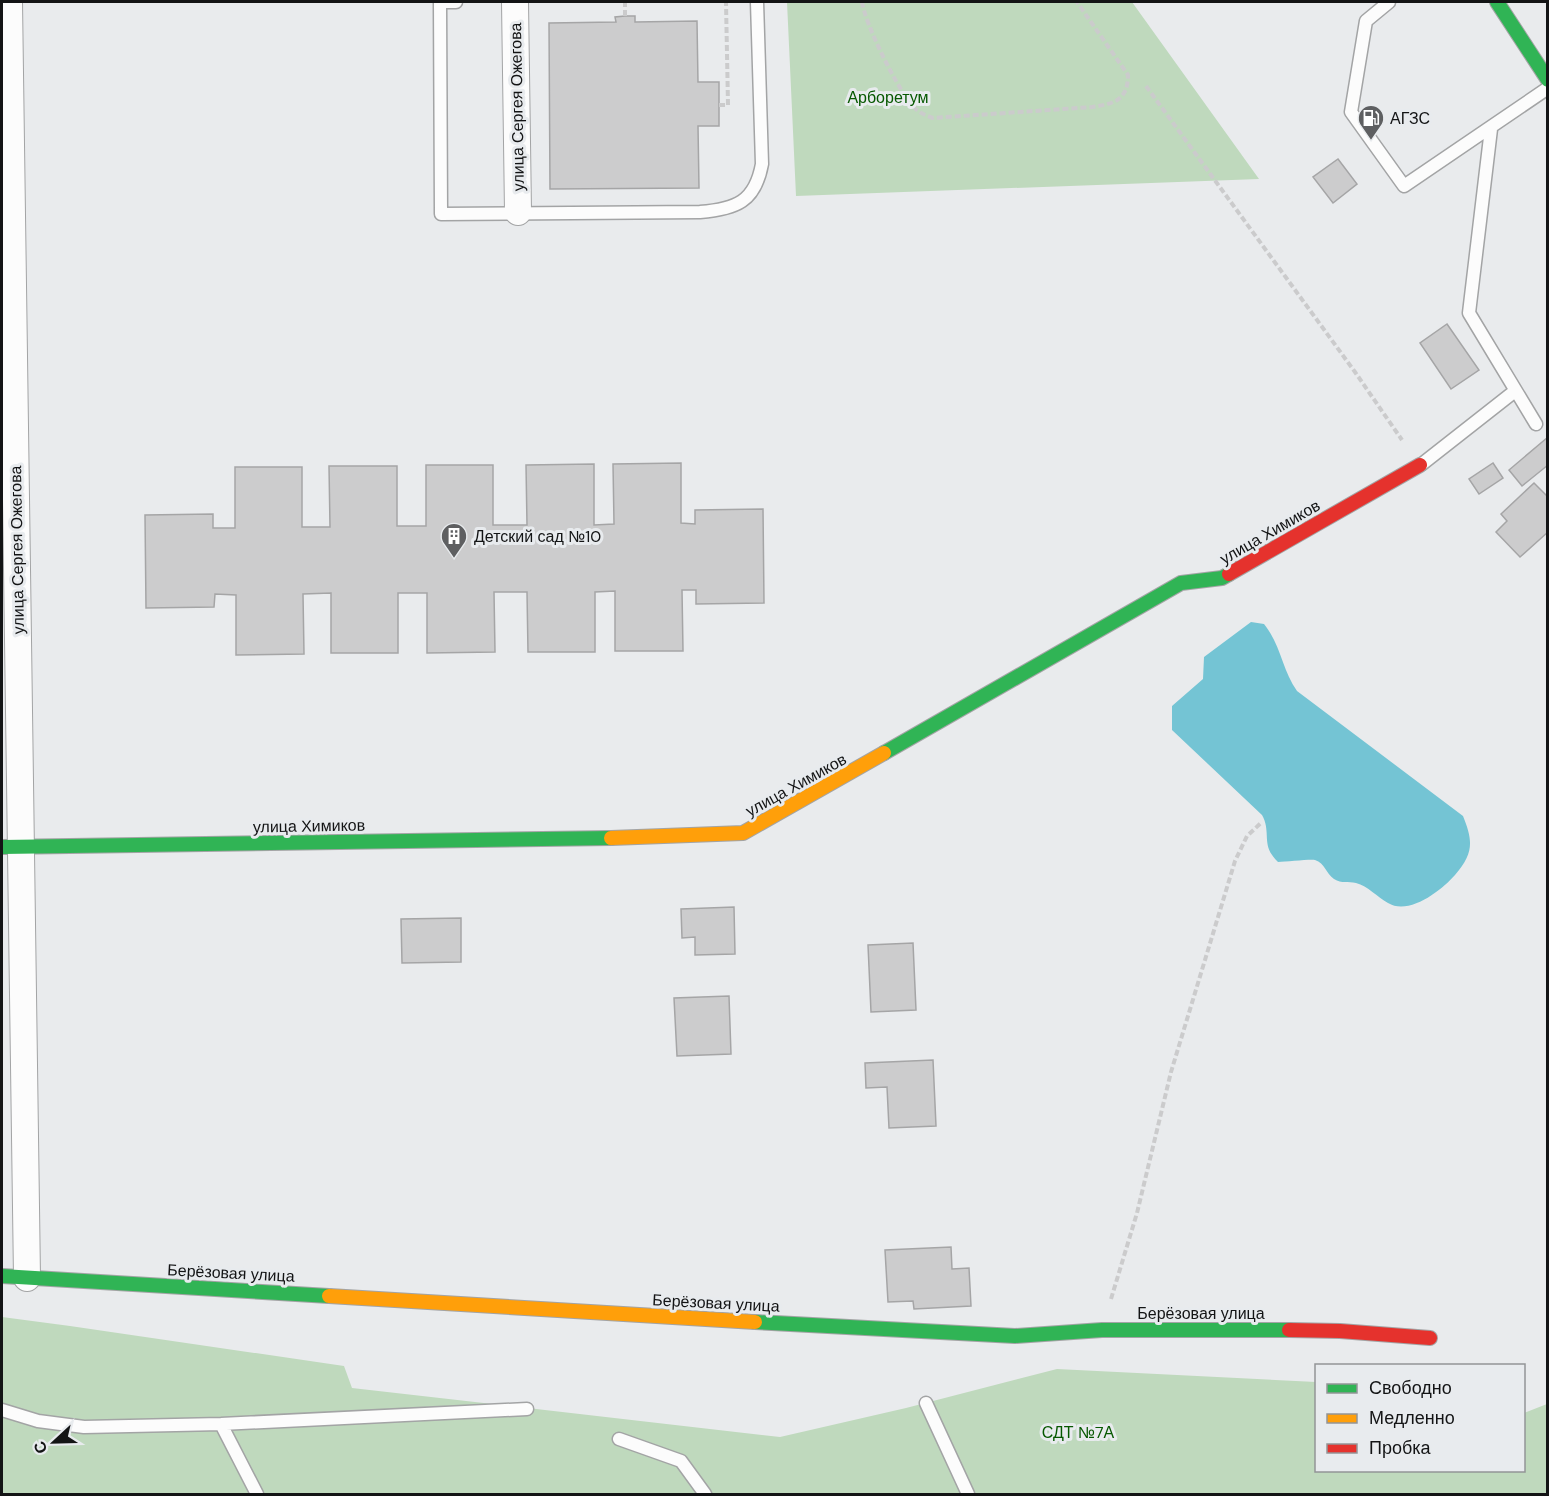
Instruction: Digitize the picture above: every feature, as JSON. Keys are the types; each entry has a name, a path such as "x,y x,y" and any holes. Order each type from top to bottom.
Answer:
{"street":[{"name":"улица Сергея Ожегова","path":"9,2 6,139 11,847 27,1278"},
{"name":"улица Сергея Ожегова","path":"515,2 518,212"},
{"path":"1497,2 1548,80"},
{"name":"улица Химиков","path":"11,847 664,837 743,833 1181,583 1222,578 1420,465"},
{"name":"Берёзовая улица","path":"2,1276 727,1321 1015,1336 1102,1330 1340,1331 1430,1338"}],"lane":[{"path":"456,2 440,2 441,213 700,213 728,208 745,199 757,186 762,164 757,2"},
{"path":"1389,2 1366,21 1352,112 1404,186 1491,129 1548,88"},
{"path":"1491,129 1468,313 1536,424"},
{"path":"1420,465 1515,391"},
{"path":"926,1402 968,1494"},
{"path":"2,1410 38,1421 84,1427 221,1424 527,1409"},
{"path":"221,1424 257,1494"},
{"path":"619,1439 681,1461 705,1494"}],"path":[{"path":"625,2 625,16"},
{"path":"719,105 728,105 726,2"},
{"path":"862,2 866,18 911,104 923,114 933,118 1092,107 1118,100 1128,86 1128,75 1077,2"},
{"path":"1146,86 1420,465"},
{"path":"1102,1330 1137,1213 1171,1072 1235,861 1247,836 1262,822"}],"green space":[{"name":"Арборетум","path":"787,2 1132,2 1259,179 796,196"},
{"name":"СДТ №7А","path":"2,1317 344,1366 352,1388 780,1437 906,1408 1057,1369 1315,1382 1315,1472 1525,1472 1525,1413 1547,1404 1547,1494 2,1494"}],"water":[{"path":"1251,622 1264,624 1270,632 1297,691 1463,816 1469,833 1469,853 1455,875 1434,894 1415,904 1396,906 1360,884 1334,879 1315,860 1278,862 1269,850 1262,815 1172,730 1172,706 1203,679 1204,657"}],"building":[{"path":"635,16 635,22 697,21 698,82 719,82 719,126 698,126 699,188 550,189 549,23 616,22 615,17"},
{"path":"1338,159 1357,184 1333,203 1313,177"},
{"path":"1447,324 1479,370 1451,389 1420,343"},
{"path":"1548,437 1548,465 1522,486 1509,470"},
{"name":"Детский сад №10","path":"681,463 681,523 695,524 695,510 763,509 764,603 696,604 696,590 682,590 683,651 615,651 615,591 595,592 595,652 528,652 527,592 494,592 495,652 427,653 427,593 398,593 398,653 331,653 331,593 303,594 304,654 236,655 236,595 215,594 214,607 146,608 145,515 213,514 213,528 235,528 235,467 302,467 302,527 330,527 329,466 397,466 397,526 426,526 426,465 493,465 493,525 527,525 526,465 594,464 594,525 614,524 613,464"},
{"path":"1493,463 1503,478 1479,494 1469,479"},
{"path":"1534,483 1548,497 1548,532 1520,557 1496,532 1507,521 1501,514"},
{"path":"734,907 735,954 695,955 695,937 682,938 681,909"},
{"path":"461,918 461,962 402,963 401,919"},
{"path":"913,943 916,1010 871,1012 868,945"},
{"path":"729,996 731,1054 677,1056 674,998"},
{"path":"933,1060 936,1126 889,1128 887,1087 866,1088 865,1063"},
{"path":"951,1247 952,1269 969,1268 971,1306 914,1309 913,1301 888,1302 885,1250"}],"traffic: fast":[{"path":"1497,2 1548,80"},
{"path":"884,753 1181,583 1222,578 1229,574"},
{"path":"2,847 611,838"},
{"path":"2,1276 329,1296"},
{"path":"755,1322 1015,1336 1102,1330 1289,1330"}],"traffic: slow":[{"path":"611,838 743,833 884,753"},
{"path":"329,1296 755,1322"}],"traffic: jam":[{"path":"1229,574 1420,465"},
{"path":"1289,1330 1340,1331 1430,1338"}],"place":[{"name":"АГЗС","path":"1371,141"},
{"name":"Детский сад №10","path":"454,559"}]}
